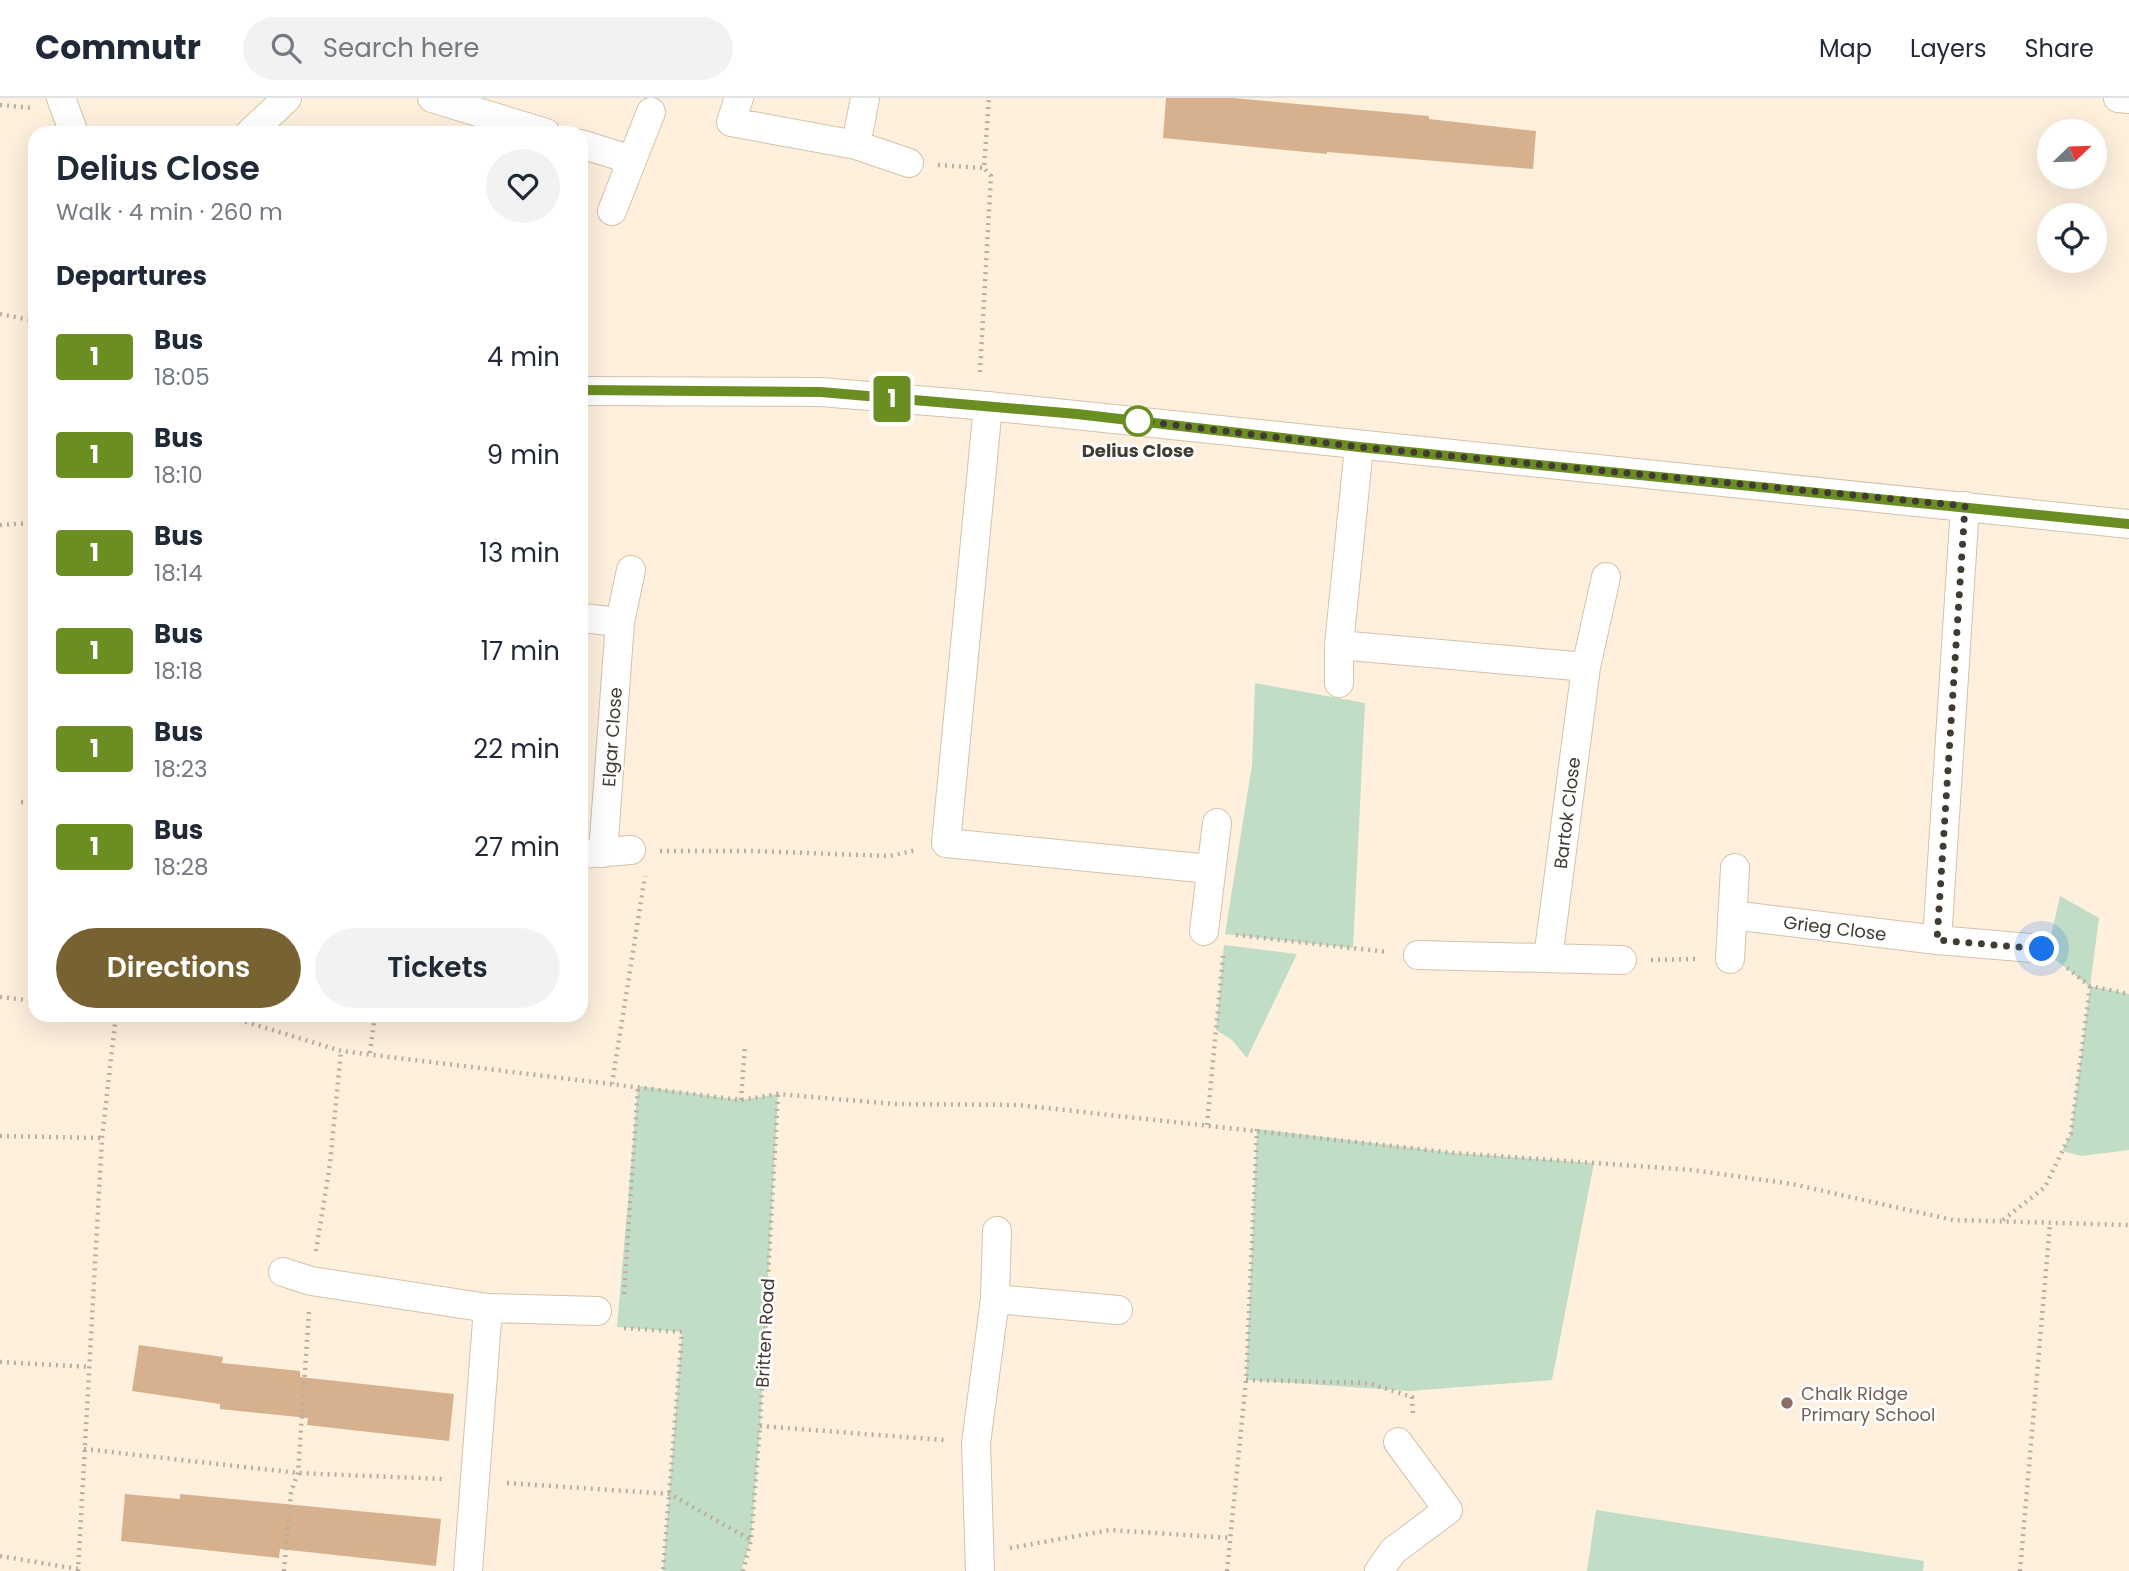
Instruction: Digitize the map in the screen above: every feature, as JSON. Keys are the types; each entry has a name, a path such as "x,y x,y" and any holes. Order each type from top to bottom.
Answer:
{"street":[{"path":"257,126 287,98"},
{"path":"432,98 522,126"},
{"path":"739,98 731,122 856,145 909,163"},
{"path":"856,145 865,98"},
{"path":"2118,98 2129,99"},
{"path":"51,103 69,126"},
{"path":"612,211 651,112"},
{"path":"588,146 632,160"},
{"path":"588,391 821,392 988,406 1359,447 2129,524"},
{"path":"988,406 946,843 1210,869"},
{"path":"1339,682 1339,645 1359,447"},
{"path":"1937,940 1965,506"},
{"name":"Elgar Close","path":"631,570 620,622 592,853 640,851"},
{"name":"Bartok Close","path":"1548,958 1586,667 1606,577"},
{"path":"588,619 620,622"},
{"path":"1339,645 1586,667"},
{"path":"1214,932 1210,869 1217,823"},
{"path":"1730,959 1734,868"},
{"name":"Grieg Close","path":"1732,915 1937,940 2042,949"},
{"path":"1418,956 1622,960"},
{"path":"979,1562 976,1443 995,1299 997,1231"},
{"path":"283,1272 311,1281 488,1308 613,1315"},
{"path":"995,1299 1118,1310"},
{"path":"468,1571 488,1308"},
{"path":"1379,1571 1393,1551 1448,1510 1406,1452"}],"path":[{"path":"984,168 989,98"},
{"path":"0,105 51,103"},
{"path":"909,163 984,168 991,176 980,372"},
{"path":"0,314 28,320"},
{"path":"0,525 28,523"},
{"path":"21,802 28,802"},
{"path":"612,1084 640,851 750,851 889,856 946,843"},
{"path":"1207,1125 1214,932 1418,956"},
{"path":"2042,949 2090,986 2129,994"},
{"path":"1622,960 1730,959"},
{"path":"2003,1220 2045,1187 2071,1133 2090,986"},
{"path":"0,997 28,1000"},
{"path":"0,1556 78,1570 102,1138 115,1022"},
{"path":"246,1022 341,1051 741,1100 778,1094 895,1104 1019,1105 1257,1129 1455,1153 1692,1170 1792,1184 1953,1220 2129,1226"},
{"path":"370,1053 374,1022"},
{"path":"741,1100 745,1046"},
{"path":"284,1571 291,1492 298,1473 311,1281 330,1164 341,1051"},
{"path":"638,1086 613,1315 682,1332 663,1571"},
{"name":"Britten Road","path":"743,1571 751,1541 760,1426 778,1094"},
{"path":"1227,1571 1246,1380 1257,1129"},
{"path":"0,1136 102,1138"},
{"path":"2020,1571 2050,1224"},
{"path":"0,1362 91,1367"},
{"path":"1246,1380 1368,1383 1412,1397 1406,1452"},
{"path":"760,1426 976,1443"},
{"path":"84,1449 298,1473 670,1494 751,1541"},
{"path":"979,1562 1110,1531 1231,1538"}],"green space":[{"path":"1255,683 1365,703 1353,948 1225,934 1252,765"},
{"path":"2060,896 2099,918 2090,986 2129,994 2129,1150 2082,1156 2062,1151 2071,1133 2090,987 2047,953"},
{"path":"1224,945 1297,954 1247,1058 1232,1040 1216,1030"},
{"path":"638,1086 741,1100 778,1094 760,1426 751,1540 741,1571 663,1571 682,1332 617,1327"},
{"path":"1257,1129 1455,1153 1594,1163 1552,1380 1409,1391 1246,1380"},
{"path":"1596,1510 1924,1561 1923,1571 1587,1571"}],"building":[{"path":"1166,98 1233,98 1429,116 1429,119 1536,131 1533,169 1327,154 1163,138"},
{"path":"139,1345 223,1357 222,1363 300,1371 300,1377 454,1394 449,1441 307,1425 308,1418 220,1409 220,1404 132,1391"},
{"path":"125,1494 180,1499 180,1494 441,1519 436,1566 280,1549 279,1558 121,1541"}],"bus line":[{"name":"1","path":"588,390 821,392 1077,414 1359,447 2129,524"}],"place":[{"name":"Delius Close","path":"1138,421"},
{"name":"Chalk Ridge Primary School","path":"1787,1403"}],"route":[{"path":"1138,421 1132,420 1359,447 1965,506 1937,940 2042,949"}]}
